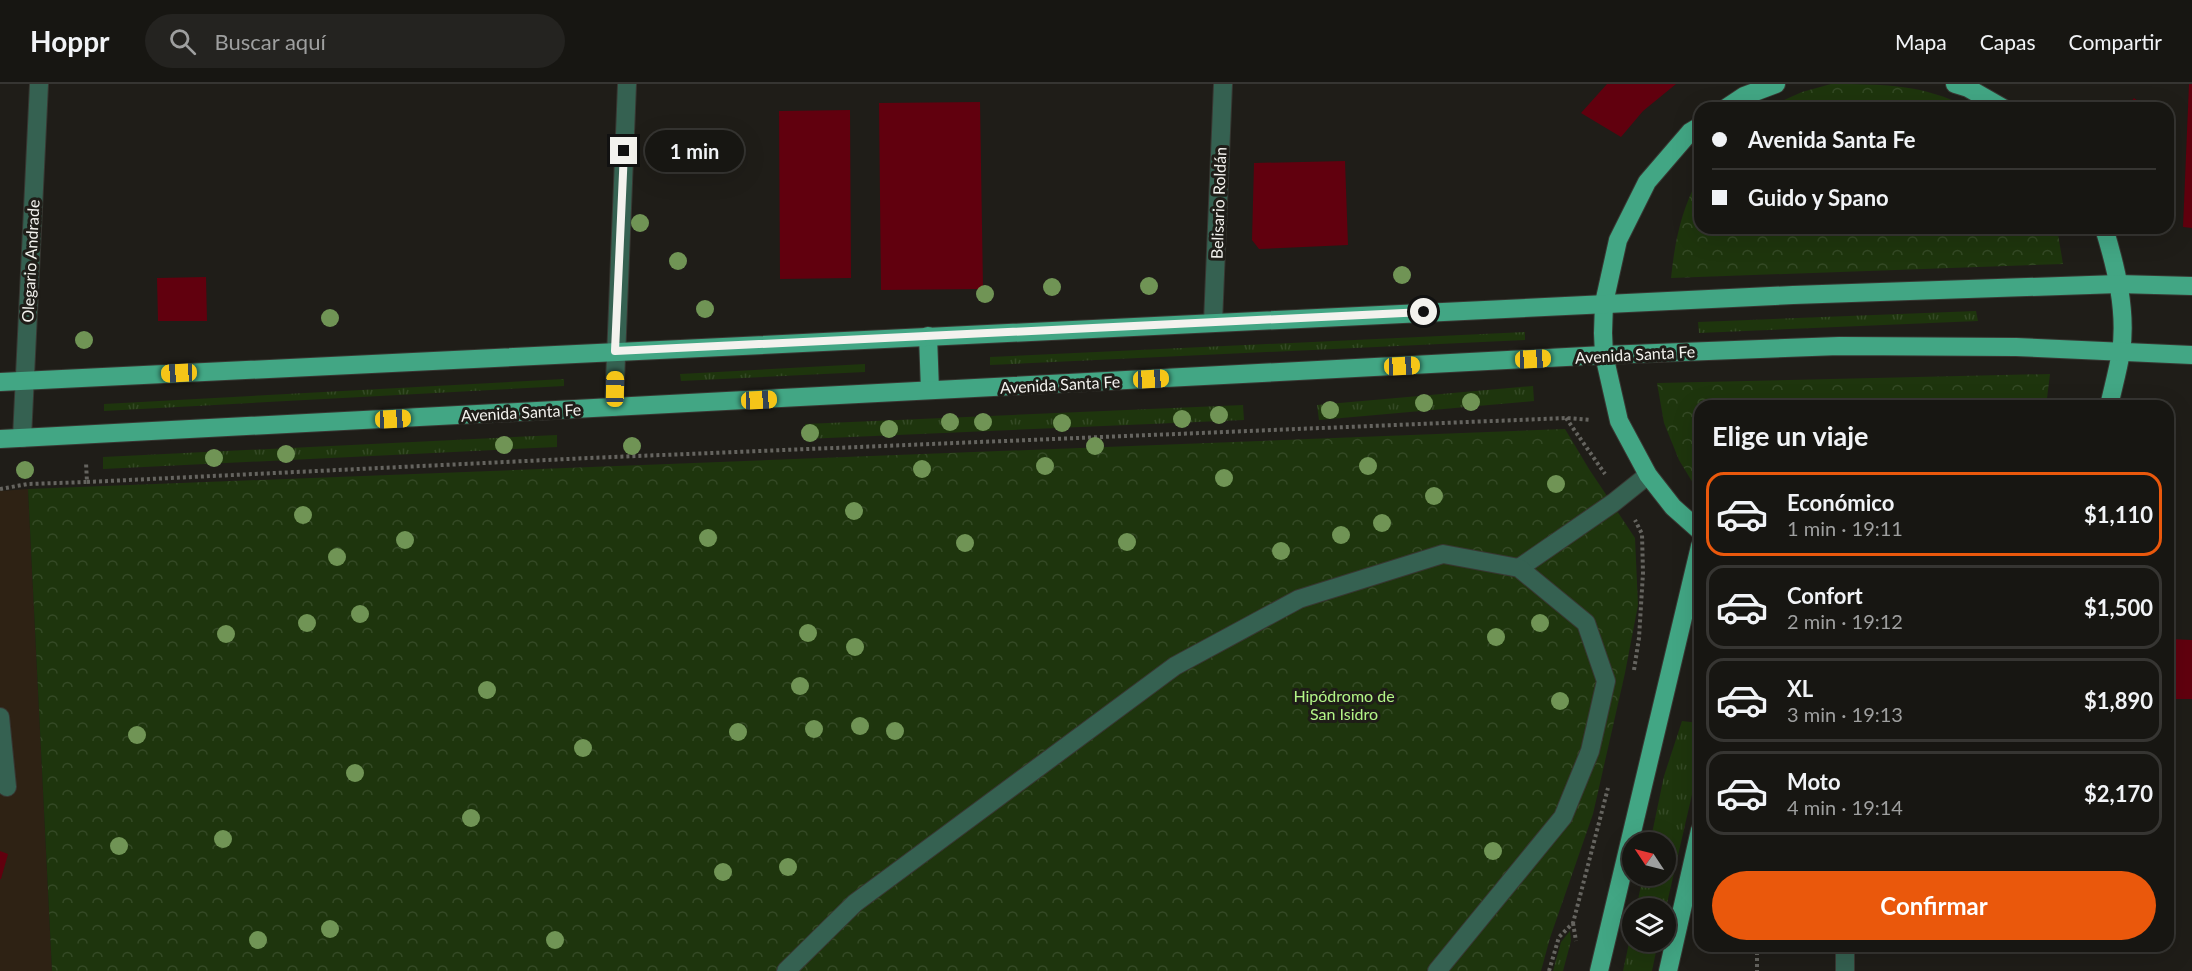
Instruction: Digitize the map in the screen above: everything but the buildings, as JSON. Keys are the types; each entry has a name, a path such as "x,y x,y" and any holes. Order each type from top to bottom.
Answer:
{"main road":[{"path":"1735,102 1744,96 1776,84"},
{"path":"1955,84 1968,88 1992,102"},
{"path":"1694,130 1647,182 1618,240 1604,303 1604,355 1619,421 1647,475 1673,507 1694,526"},
{"path":"2106,234 2122,311 2121,351 2110,400"},
{"path":"0,382 1604,303 2118,284 2192,286"},
{"path":"928,336 930,390"},
{"name":"Avenida Santa Fe","path":"0,439 1604,355 1839,346 2016,347 2192,355"},
{"path":"1599,971 1694,571"},
{"path":"1668,971 1694,856"}],"street":[{"name":"Olegario Andrade","path":"22,438 39,84"},
{"path":"614,407 627,84"},
{"name":"Belisario Roldán","path":"1213,322 1223,84"},
{"path":"1519,568 1647,475"},
{"path":"786,971 855,903 1014,784 1185,661 1299,599 1443,554 1519,568 1586,623 1606,681 1590,751 1563,817 1437,971"},
{"path":"0,717 7,787"},
{"path":"1845,952 1845,971"}],"path":[{"path":"1566,418 1621,496"},
{"path":"0,489 28,484 577,459 1566,418 1619,421"},
{"path":"86,435 87,482"},
{"path":"1757,952 1757,971"}],"shaded area":[{"path":"28,489 52,971 0,971 0,491"}],"green space":[{"path":"1831,84 1885,85 1919,90 1956,102 1780,102 1802,92"},
{"path":"1694,188 1694,234 2058,234 2063,264 1671,278 1680,226"},
{"path":"1976,311 1978,321 1699,333 1698,322"},
{"path":"1525,332 1525,340 990,365 990,357"},
{"path":"865,364 865,372 681,381 680,374"},
{"path":"2050,374 2047,400 1694,400 1694,485 1679,460 1664,423 1657,383"},
{"path":"564,379 564,386 104,411 104,404"},
{"path":"1533,386 1534,401 1319,420 1317,405"},
{"path":"1243,405 1244,420 805,439 805,424"},
{"name":"Hipódromo de San Isidro","path":"1565,429 1635,538 1638,605 1593,814 1550,938 1541,971 52,971 28,489"},
{"path":"557,435 557,447 103,469 103,457"},
{"path":"1682,721 1694,722 1694,786 1676,864 1676,832 1652,832 1664,776"},
{"path":"1641,886 1671,886 1668,898 1638,898"},
{"path":"1570,931 1571,941 1563,971 1553,971 1561,942"},
{"path":"1627,952 1656,952 1652,971 1623,971"}],"route":[{"path":"624,151 615,351 1424,312"}]}
